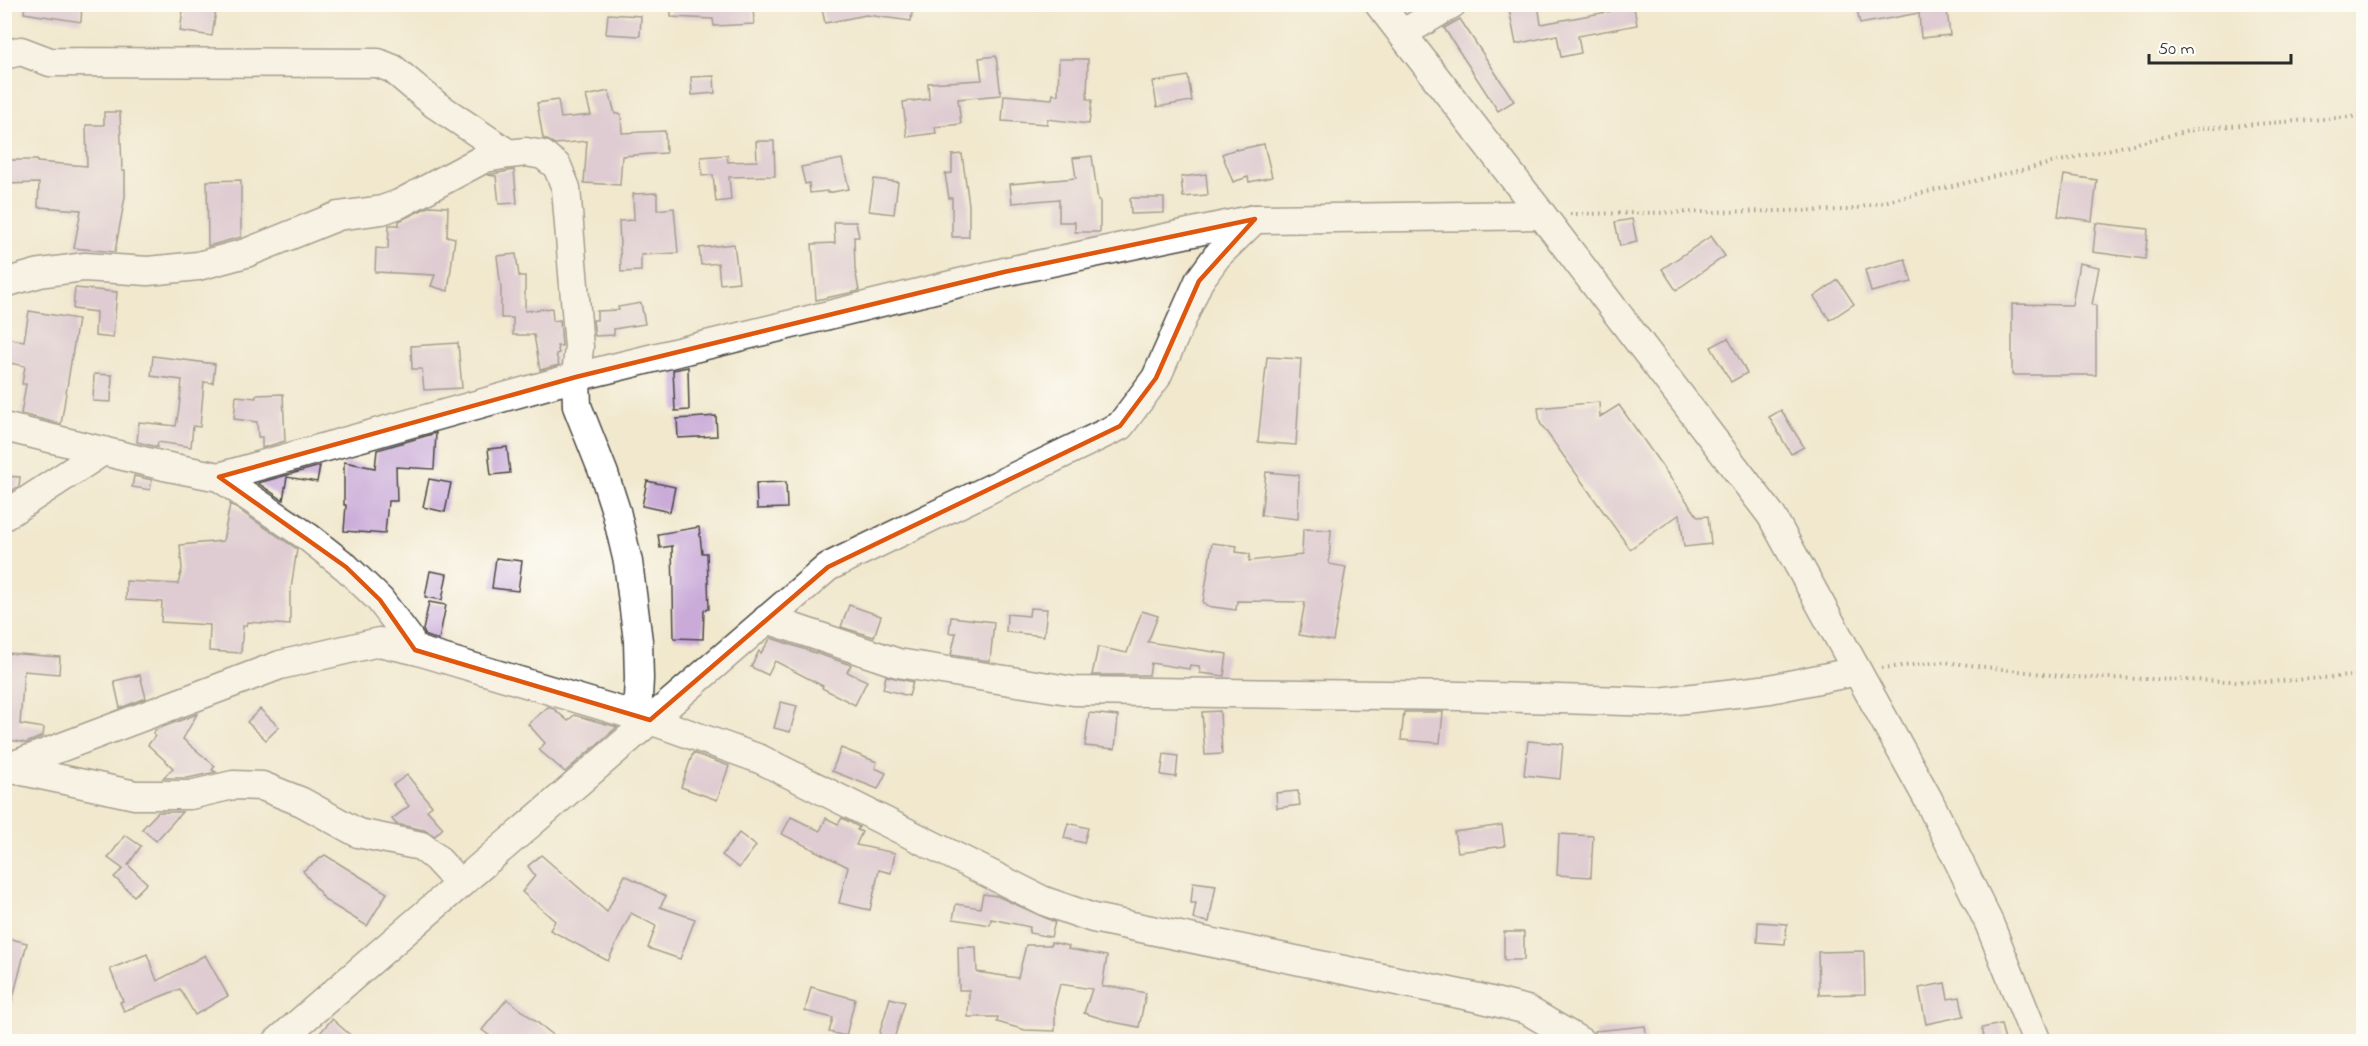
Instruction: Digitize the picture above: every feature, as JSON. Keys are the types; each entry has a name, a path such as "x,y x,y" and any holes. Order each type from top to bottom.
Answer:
{"street":[{"path":"1379,4 1771,514 1928,799 1989,923 2037,1041"},
{"path":"1401,34 1452,4"},
{"path":"4,55 21,51 50,62 378,63 393,69 436,105 509,154"},
{"path":"4,283 40,273 84,267 148,271 198,266 246,253 338,216 382,210 399,204 485,158 526,152 543,154 557,166 566,188 579,347 576,377 577,406 604,474 616,511 628,562 638,641 643,718"},
{"path":"219,477 576,377 1004,272 1255,219 1542,214"},
{"path":"277,1041 460,884 643,718 767,620 828,567 1120,426 1156,378 1199,281 1217,256 1255,219"},
{"path":"4,427 219,477 308,537 346,567 380,600 415,650"},
{"path":"4,516 103,451"},
{"path":"767,620 898,663 1074,691 1462,696 1659,702 1770,689 1857,670"},
{"path":"5,767 280,664 379,642 415,650 643,718 760,759 1044,901 1093,918 1489,1000 1527,1010 1581,1041"},
{"path":"5,767 135,795 190,795 232,785 262,786 302,802 358,833 421,846 436,858 460,884"}],"path":[{"path":"1542,214 1849,210 2202,128 2364,116"},
{"path":"1857,670 1944,662 2068,677 2267,682 2364,675"}],"highlighted area":[{"path":"1255,219 1199,281 1156,378 1120,426 828,567 650,720 415,650 380,600 346,567 219,477 576,377 1004,272"}],"building":[{"path":"25,4 82,4 81,22 24,13"},
{"path":"184,4 217,4 212,36 180,31"},
{"path":"671,4 753,4 754,24 714,26 713,19 671,17"},
{"path":"821,4 913,4 911,21 866,15 825,23"},
{"path":"1508,4 1538,4 1541,24 1634,7 1637,25 1578,36 1581,53 1561,57 1557,35 1516,44"},
{"path":"1856,4 1944,4 1944,10 1947,10 1950,35 1921,38 1919,13 1860,24"},
{"path":"608,14 641,16 640,36 606,34"},
{"path":"1460,19 1514,101 1498,111 1444,28"},
{"path":"996,56 1001,95 958,99 961,124 935,127 936,133 907,137 903,102 929,99 928,83 982,80 979,58"},
{"path":"1059,59 1088,59 1087,99 1092,100 1089,124 1047,119 1047,124 1002,121 1004,95 1052,99 1053,94 1058,95"},
{"path":"714,76 715,93 692,95 691,77"},
{"path":"1188,76 1192,101 1157,107 1153,82"},
{"path":"609,91 615,114 621,114 622,133 665,131 666,153 622,156 620,185 584,183 587,141 555,144 543,138 537,103 558,100 561,118 591,115 586,96"},
{"path":"104,112 120,112 122,171 125,171 125,197 115,252 74,248 81,210 38,207 39,183 4,184 4,160 37,160 37,162 87,166 86,125 104,125"},
{"path":"756,141 774,141 775,176 729,177 731,200 716,202 713,175 702,176 701,157 727,155 728,162 757,161"},
{"path":"1264,144 1272,177 1249,182 1248,177 1233,182 1222,154"},
{"path":"962,154 969,205 969,237 952,237 952,198 949,198 945,174 952,173 952,155"},
{"path":"1092,156 1098,200 1100,200 1100,232 1075,232 1075,222 1059,222 1059,199 1012,203 1010,184 1076,178 1073,158"},
{"path":"842,159 849,189 810,193 809,183 805,184 801,167"},
{"path":"514,170 517,203 499,204 496,176 487,175"},
{"path":"1206,174 1208,195 1183,197 1181,177"},
{"path":"2064,175 2097,180 2092,221 2058,216"},
{"path":"874,179 898,182 894,214 869,211"},
{"path":"241,180 241,237 208,246 207,181"},
{"path":"657,193 657,210 674,208 678,253 641,255 641,271 621,272 619,221 634,220 633,194"},
{"path":"1130,198 1164,198 1164,213 1131,214"},
{"path":"430,206 448,207 447,236 455,238 448,291 431,286 435,275 375,272 376,248 388,249 389,225 399,225 399,221"},
{"path":"1632,219 1637,242 1620,246 1615,222"},
{"path":"834,222 856,222 859,237 854,237 855,269 859,291 816,300 812,244 835,243"},
{"path":"2096,223 2148,229 2145,259 2093,252"},
{"path":"1711,236 1725,256 1676,290 1662,269"},
{"path":"734,244 739,282 720,284 718,263 701,265 699,248"},
{"path":"516,254 519,276 525,276 525,311 552,308 553,321 560,320 562,346 557,346 559,353 556,354 559,365 540,370 534,335 513,335 513,318 501,318 501,289 497,256"},
{"path":"1905,259 1912,282 1871,292 1865,270"},
{"path":"2079,263 2099,267 2092,305 2096,305 2096,375 2012,375 2012,304 2072,305"},
{"path":"1838,280 1854,304 1830,320 1814,297"},
{"path":"75,288 117,292 113,338 95,336 96,312 73,309"},
{"path":"641,303 645,324 614,329 614,335 595,336 593,320 597,320 597,311 619,310 618,307"},
{"path":"29,311 78,319 61,424 21,414 26,384 22,384 25,366 4,362 4,338 24,341"},
{"path":"1728,338 1747,373 1731,382 1711,347"},
{"path":"458,343 462,388 424,390 422,369 412,369 411,346"},
{"path":"153,356 215,364 213,383 204,382 200,427 193,426 191,447 158,442 157,447 137,442 139,422 176,426 182,380 151,376"},
{"path":"1267,357 1301,359 1296,445 1258,442"},
{"path":"688,367 689,410 675,411 673,370"},
{"path":"94,374 112,375 111,402 93,401"},
{"path":"283,394 285,441 262,448 262,437 258,437 257,422 234,419 236,396 256,398 256,395"},
{"path":"1599,402 1600,417 1619,405 1698,517 1708,516 1711,544 1684,547 1680,514 1630,549 1540,423 1538,408"},
{"path":"1781,410 1804,447 1791,454 1769,417"},
{"path":"716,416 717,436 678,438 677,419"},
{"path":"436,433 434,469 396,467 397,501 388,501 385,534 344,531 346,505 344,505 344,462 375,468 377,450"},
{"path":"507,447 510,473 491,475 488,449"},
{"path":"320,466 317,482 287,477 283,500 258,483"},
{"path":"1266,472 1299,475 1298,519 1261,515"},
{"path":"4,476 20,477 19,486 4,496"},
{"path":"134,476 152,480 150,490 132,487"},
{"path":"429,479 451,483 445,512 423,507"},
{"path":"647,481 675,487 670,512 642,506"},
{"path":"786,482 787,508 757,509 756,483"},
{"path":"230,504 297,549 290,595 290,625 247,622 246,626 243,626 241,653 209,651 210,625 161,622 162,602 126,600 126,581 178,584 182,569 180,545 223,541"},
{"path":"699,527 702,553 707,553 709,609 704,610 703,639 674,638 672,546 660,548 658,534"},
{"path":"1303,529 1331,530 1329,564 1346,567 1333,641 1299,635 1305,602 1237,601 1236,610 1206,606 1203,603 1212,543 1237,546 1236,552 1250,554 1249,561 1302,555"},
{"path":"496,558 522,561 518,591 492,588"},
{"path":"430,571 447,574 442,600 425,597"},
{"path":"429,602 446,605 439,640 426,636 423,630"},
{"path":"849,605 881,616 874,637 841,627"},
{"path":"1030,608 1047,609 1044,636 1006,632 1007,614 1029,616"},
{"path":"1142,611 1158,616 1148,642 1227,654 1224,676 1200,673 1199,666 1190,665 1189,669 1151,663 1149,675 1092,675 1098,647 1127,653"},
{"path":"951,617 994,622 990,661 951,655 956,633 949,633"},
{"path":"771,638 851,665 847,672 867,681 855,705 775,661 768,675 751,667 759,651 761,653"},
{"path":"5,653 60,657 59,674 24,671 20,724 44,728 43,736 26,743 4,739"},
{"path":"140,675 146,698 120,708 114,681"},
{"path":"886,676 913,682 909,696 883,689"},
{"path":"781,702 797,706 790,732 774,728"},
{"path":"548,707 554,709 568,721 574,715 617,727 565,772 539,750 545,743 528,724"},
{"path":"260,709 279,727 266,740 247,722"},
{"path":"1220,711 1222,754 1205,755 1202,712"},
{"path":"1404,712 1443,712 1440,743 1401,740"},
{"path":"1089,713 1118,716 1115,749 1085,746"},
{"path":"197,714 183,739 215,766 212,770 216,772 188,778 163,778 173,768 148,745 155,736 153,733 155,730"},
{"path":"1528,741 1563,744 1560,779 1524,775"},
{"path":"841,748 877,762 875,768 886,773 878,789 832,771"},
{"path":"693,753 729,766 717,800 681,787"},
{"path":"1164,754 1178,756 1176,777 1161,775"},
{"path":"407,775 432,806 427,810 443,828 435,836 424,830 396,824 392,819 409,806 393,785"},
{"path":"1298,791 1300,805 1277,808 1276,793"},
{"path":"158,812 182,812 156,841 142,829"},
{"path":"791,817 820,831 826,818 838,824 842,818 859,827 857,830 862,832 856,845 895,853 891,873 879,870 870,910 839,903 848,867 782,834"},
{"path":"1068,823 1088,828 1084,843 1064,838"},
{"path":"1502,825 1505,846 1458,852 1454,832"},
{"path":"739,833 756,846 739,868 722,855"},
{"path":"1559,834 1593,836 1591,877 1557,875"},
{"path":"125,835 141,846 128,865 147,883 134,896 114,877 123,869 108,858"},
{"path":"325,855 387,893 367,926 326,901 303,871"},
{"path":"541,855 607,912 625,875 666,896 660,907 695,919 680,959 648,948 656,926 631,913 608,961 550,930 555,921 522,892 535,876 528,866"},
{"path":"1193,882 1216,885 1209,922 1193,919 1196,903 1191,903"},
{"path":"983,894 997,896 1055,922 1051,937 1029,933 1030,927 991,919 990,925 953,919 956,904 980,908"},
{"path":"1758,922 1787,924 1785,944 1757,942"},
{"path":"1504,932 1524,932 1524,960 1504,960"},
{"path":"4,937 27,943 10,1009 4,1008"},
{"path":"1051,942 1069,946 1068,949 1107,956 1102,987 1116,987 1146,993 1139,1027 1084,1013 1092,989 1060,984 1055,1003 1055,1031 1025,1030 997,1022 998,1017 968,1017 969,990 959,990 958,947 976,947 977,972 1018,978 1026,945 1051,945"},
{"path":"1864,951 1865,994 1819,995 1818,952"},
{"path":"147,954 157,981 205,955 228,996 195,1015 180,989 124,1011 120,1002 123,1001 110,969"},
{"path":"1945,983 1948,999 1960,997 1964,1016 1926,1024 1919,988"},
{"path":"811,987 855,999 846,1036 829,1032 833,1018 805,1011"},
{"path":"890,998 905,1002 894,1039 879,1035"},
{"path":"507,999 561,1041 497,1041 482,1030"},
{"path":"332,1019 357,1041 313,1041"},
{"path":"2001,1024 2005,1041 1985,1041 1982,1028"},
{"path":"1645,1026 1647,1041 1597,1041 1595,1033 1595,1031"}]}
